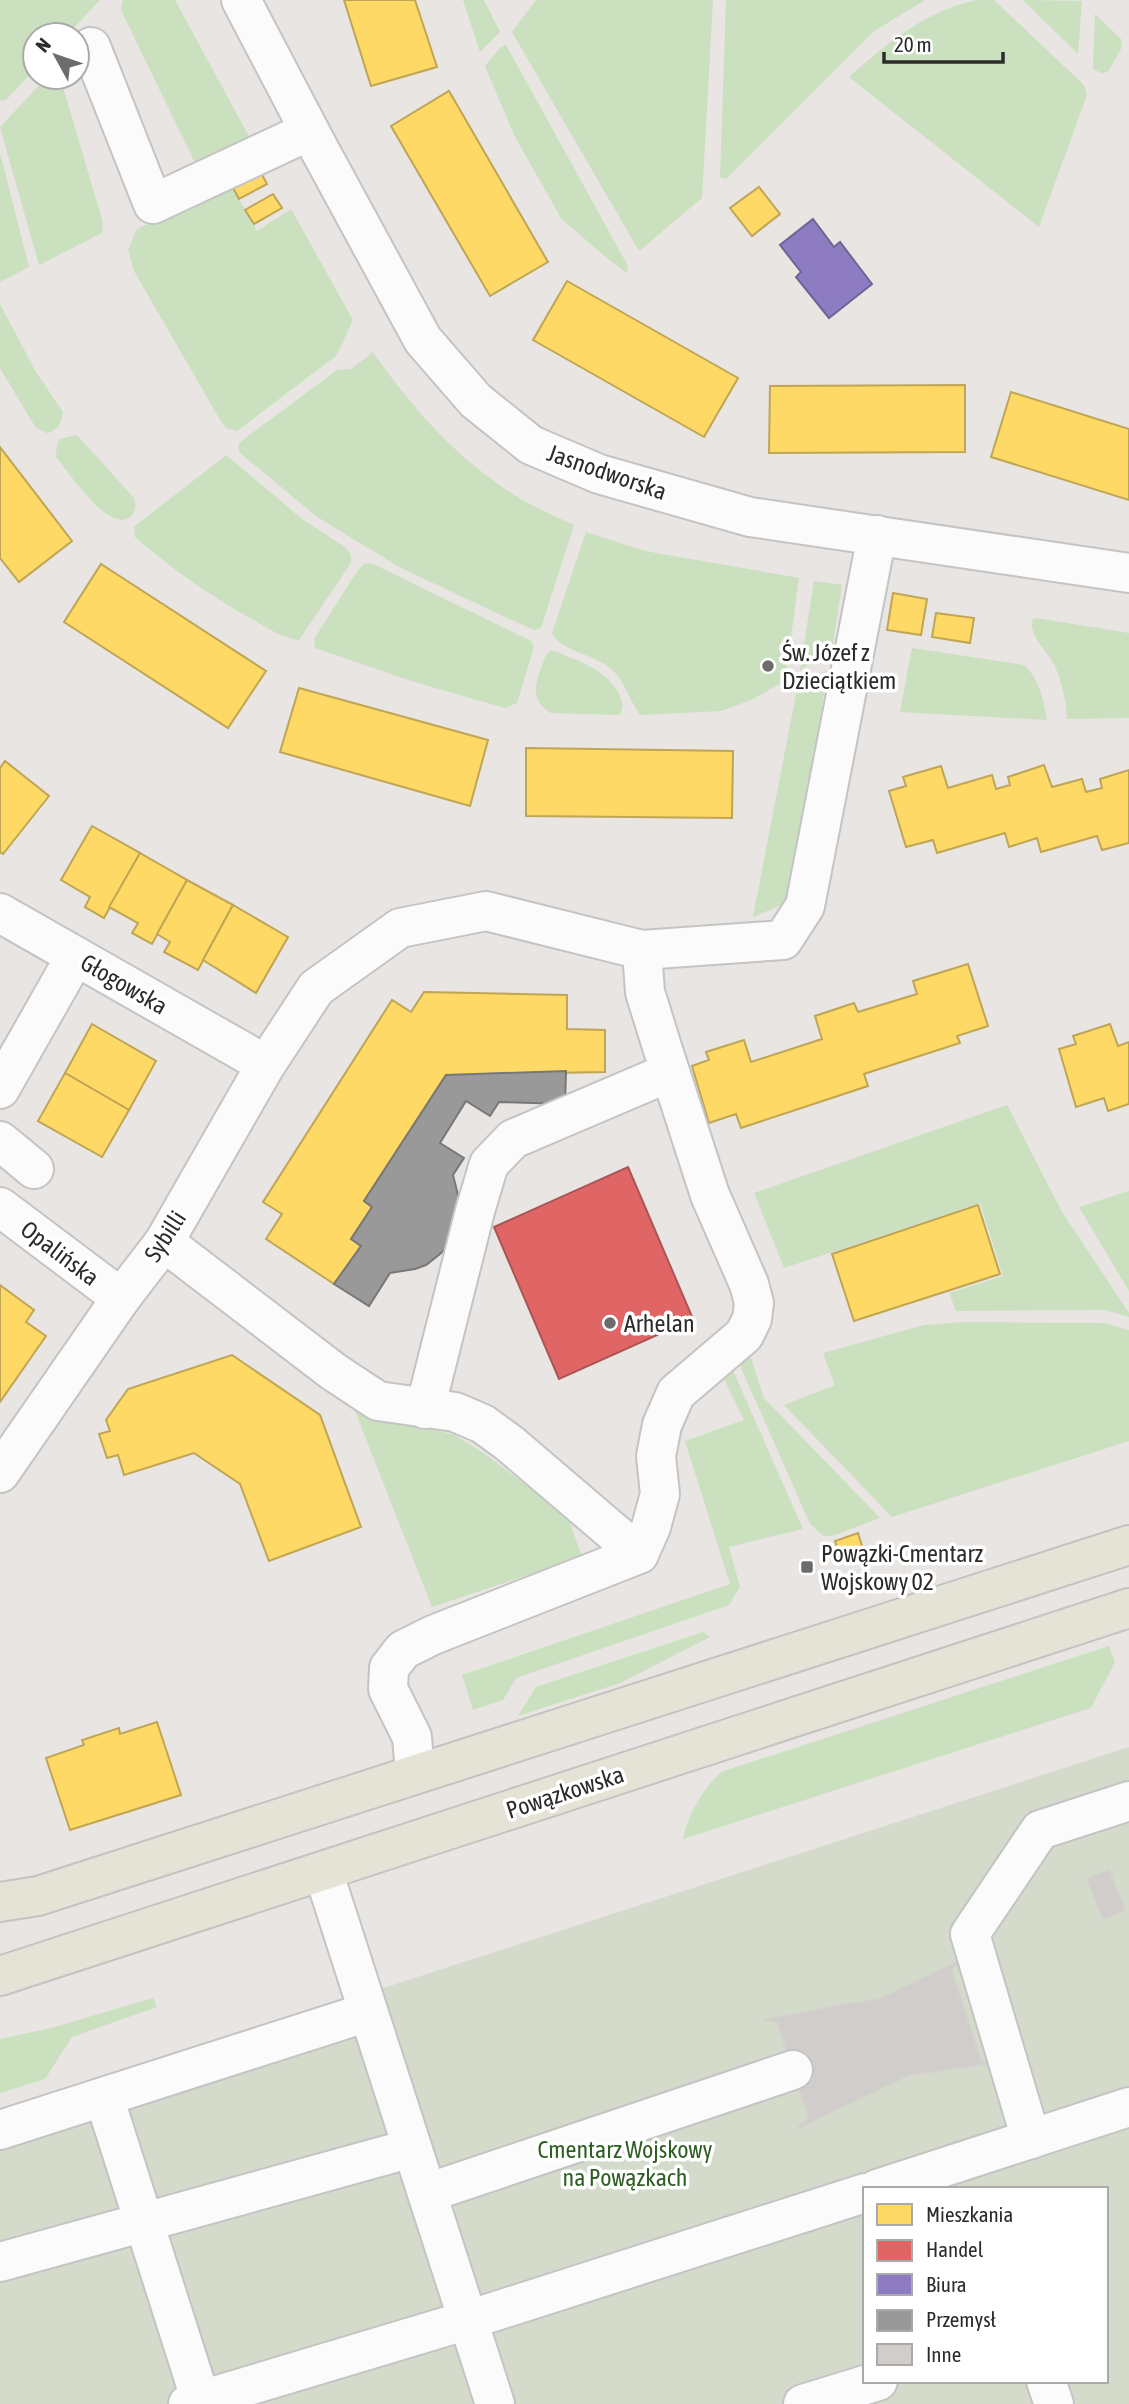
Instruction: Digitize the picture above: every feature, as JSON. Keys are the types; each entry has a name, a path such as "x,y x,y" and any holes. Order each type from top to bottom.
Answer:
{"main road":[{"path":"0,1902 38,1896 1129,1545"},
{"name":"Powązkowska","path":"0,1976 1129,1608"}],"street":[{"name":"Jasnodworska","path":"241,0 423,340 476,401 531,446 599,474 750,517 1129,573"},
{"path":"91,47 153,204 309,131"},
{"path":"415,1773 412,1737 388,1689 388,1668 403,1650 433,1635 639,1554 651,1527 660,1494 656,1456 662,1425 676,1393 744,1335 752,1319 754,1303 749,1284 710,1195 645,992 642,950 783,940 806,906 877,535"},
{"name":"Sybilli","path":"0,1473 121,1298 164,1242 265,1066 316,988 400,928 486,911 642,950"},
{"name":"Głogowska","path":"0,913 249,1055"},
{"path":"0,1089 75,957"},
{"path":"425,1409 489,1164 513,1139 670,1072"},
{"path":"0,1141 34,1169"},
{"name":"Opalińska","path":"0,1207 121,1298"},
{"path":"164,1242 334,1372 377,1401 454,1412 483,1424 639,1554"},
{"path":"1031,2138 970,1934 1040,1830 1129,1801"},
{"path":"323,1871 495,2404"},
{"path":"0,2130 104,2097 366,2003"},
{"path":"427,2193 793,2070"},
{"path":"104,2097 197,2403 863,2194"},
{"path":"890,2187 972,2174 1031,2138 1129,2107"},
{"path":"0,2262 412,2148"},
{"path":"803,2404 871,2383"},
{"path":"1047,2383 1054,2404"}],"green space":[{"path":"0,0 100,0 80,21 21,21 21,84 6,100 0,100"},
{"path":"123,0 175,0 252,142 199,171 121,10"},
{"path":"463,0 484,0 500,32 480,52"},
{"path":"536,0 713,0 702,198 639,251 512,32"},
{"path":"726,0 925,0 873,32 726,179 720,177"},
{"path":"977,0 994,0 1084,85 1087,95 1039,227 849,77 878,52 924,20"},
{"path":"1023,0 1082,1 1078,54"},
{"path":"1095,14 1121,39 1122,47 1108,72 1101,73 1093,69"},
{"path":"506,45 628,266 627,273 561,218 514,135 485,66 501,47"},
{"path":"34,91 64,91 103,223 102,233 39,265 0,127"},
{"path":"0,153 29,267 0,282"},
{"path":"231,184 257,231 291,209 353,320 337,355 237,431 226,428 219,418 134,271 128,250 137,229"},
{"path":"0,304 36,372 63,412 59,426 51,432 36,428 0,368"},
{"path":"373,352 420,412 474,466 516,496 574,525 541,628 534,630 401,568 316,516 239,452 239,443 337,370 351,369"},
{"path":"77,435 134,498 134,512 124,520 114,518 103,511 80,488 56,457 60,439"},
{"path":"226,455 302,519 345,547 351,555 351,563 299,640 274,632 220,600 135,537 134,527"},
{"path":"586,532 645,551 799,578 785,681 751,700 721,711 640,715 623,684 610,668 563,645 552,633"},
{"path":"365,563 373,564 531,641 534,647 517,703 505,708 411,681 315,648 314,639"},
{"path":"814,581 842,585 832,650 800,670"},
{"path":"1036,618 1129,633 1129,718 1067,719 1057,671 1033,632 1032,620"},
{"path":"912,648 1024,665 1037,683 1047,720 900,712"},
{"path":"550,651 582,663 608,679 622,702 619,715 551,713 543,707 536,694 536,686 546,655"},
{"path":"828,670 791,901 753,917 797,689"},
{"path":"1007,1105 1062,1212 1129,1313 1129,1317 1105,1310 956,1311 949,1293 1003,1276 980,1203 784,1268 754,1193"},
{"path":"1129,1191 1129,1291 1079,1207"},
{"path":"963,1322 1103,1323 1129,1330 1129,1441 892,1517 784,1405 835,1385 823,1353 924,1325"},
{"path":"751,1358 764,1398 880,1518 832,1536 824,1536 810,1524 739,1363 740,1359"},
{"path":"731,1366 803,1529 729,1547 740,1587 729,1605 516,1678 503,1700 473,1710 462,1675 730,1584 685,1441 744,1420 721,1373"},
{"path":"355,1411 453,1434 485,1454 568,1517 582,1557 432,1607"},
{"path":"703,1632 710,1637 620,1683 518,1716 536,1687"},
{"path":"1109,1646 1115,1662 1091,1708 683,1839 698,1801 710,1783 724,1771"},
{"name":"Cmentarz Wojskowy na Powązkach","path":"1129,1747 1129,2404 0,2404 0,2112"},
{"path":"153,1998 157,2007 72,2037 45,2079 0,2093 0,2039 51,2028"}],"building: Mieszkania":[{"path":"344,0 415,0 437,67 371,86"},
{"path":"449,91 548,262 490,296 391,126"},
{"path":"259,169 267,184 239,199 231,184"},
{"path":"759,187 780,214 752,236 730,208"},
{"path":"273,194 282,208 254,224 245,210"},
{"path":"567,281 738,378 704,437 533,340"},
{"path":"965,385 965,452 769,453 770,386"},
{"path":"1011,392 1129,429 1129,500 991,457"},
{"path":"0,447 72,541 19,582 0,558"},
{"path":"101,564 266,671 228,728 64,622"},
{"path":"893,593 927,599 921,635 887,630"},
{"path":"936,613 974,618 970,643 932,637"},
{"path":"299,688 488,740 470,806 280,752"},
{"path":"526,748 733,751 732,818 526,816"},
{"path":"5,761 49,796 3,854 0,852 0,768"},
{"path":"1044,765 1052,787 1082,779 1086,792 1102,788 1100,779 1129,770 1129,843 1102,850 1097,836 1041,852 1037,838 1009,847 1005,833 937,853 933,840 906,847 889,791 906,786 903,777 941,766 948,788 992,775 996,789 1010,785 1008,777"},
{"path":"92,826 140,853 104,918 85,907 90,897 61,880"},
{"path":"140,853 187,880 152,944 132,933 138,923 109,907"},
{"path":"187,880 233,905 198,970 164,952 170,942 157,934"},
{"path":"233,905 288,937 256,993 203,960"},
{"path":"968,964 988,1026 957,1036 960,1043 864,1074 868,1086 741,1128 736,1114 709,1123 692,1066 709,1060 706,1052 744,1040 751,1062 822,1039 815,1016 854,1003 858,1012 917,994 913,981"},
{"path":"424,992 567,995 567,1029 605,1030 605,1072 446,1075 364,1201 372,1207 351,1239 361,1246 334,1284 266,1239 282,1214 263,1202 392,1000 411,1012"},
{"path":"92,1024 156,1061 129,1110 65,1073"},
{"path":"1110,1024 1118,1046 1129,1042 1129,1104 1108,1111 1104,1098 1076,1107 1059,1049 1076,1044 1073,1036"},
{"path":"65,1073 129,1110 102,1157 38,1121"},
{"path":"978,1205 1000,1274 854,1321 832,1254"},
{"path":"0,1285 34,1310 26,1322 46,1336 0,1402"},
{"path":"232,1355 320,1415 361,1527 269,1561 240,1484 194,1453 124,1475 118,1455 107,1458 99,1434 110,1431 106,1420 128,1389"},
{"path":"858,1533 864,1552 846,1558 838,1550 835,1541"},
{"path":"157,1722 181,1795 70,1830 46,1758 84,1745 82,1740 119,1728 120,1734"}],"building: Handel":[{"path":"628,1167 693,1319 559,1379 494,1227"}],"building: Biura":[{"path":"813,219 834,247 840,242 872,284 829,318 796,277 801,272 780,245"}],"building: Przemysł":[{"path":"566,1071 565,1104 499,1102 490,1116 466,1101 440,1143 464,1158 453,1175 460,1203 446,1248 440,1254 426,1265 390,1273 369,1306 334,1284 361,1246 351,1239 372,1207 364,1201 446,1075"}],"building: Inne":[{"path":"1109,1870 1125,1910 1103,1919 1087,1879"},
{"path":"958,1961 951,1969 981,2061 991,2063 909,2075 798,2128 809,2118 777,2021 762,2020 882,1998"}],"place":[{"name":"Św. Józef z Dzieciątkiem","path":"768,666"},
{"name":"Arhelan","path":"610,1323"},
{"name":"Powązki-Cmentarz Wojskowy 02","path":"807,1567"}]}
